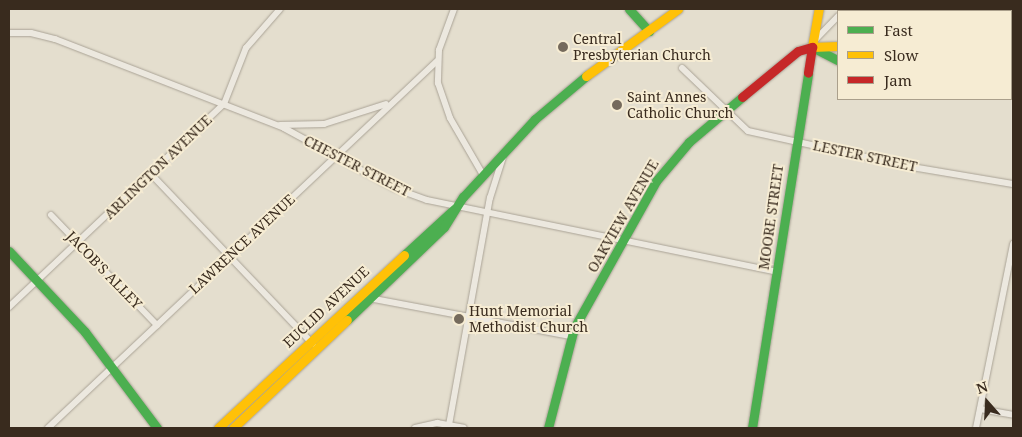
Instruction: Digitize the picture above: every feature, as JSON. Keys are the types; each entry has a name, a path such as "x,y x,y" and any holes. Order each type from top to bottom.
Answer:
{"main road":[{"path":"630,9 649,31"},
{"name":"EUCLID AVENUE","path":"232,428 274,389 358,296 444,227 454,208 483,174 568,89 678,9"},
{"name":"MOORE STREET","path":"752,428 777,272 795,142 819,9"},
{"path":"812,46 837,46"},
{"path":"812,46 837,59"},
{"name":"OAKVIEW AVENUE","path":"548,428 571,336 666,166 724,111 798,51 812,46"},
{"path":"9,251 85,332 157,428"},
{"name":"EUCLID AVENUE","path":"218,428 268,382 370,298 408,255"}],"street":[{"name":"ARLINGTON AVENUE","path":"9,307 79,243 224,104 246,48 280,9"},
{"path":"454,9 437,61 438,83 444,105 483,174"},
{"path":"812,46 823,30 837,17"},
{"name":"CHESTER STREET","path":"9,33 31,32 54,39 224,104 276,125 394,188 454,208 777,272"},
{"name":"LAWRENCE AVENUE","path":"48,428 437,61"},
{"name":"LESTER STREET","path":"682,68 724,111 748,130 795,142 1013,184"},
{"path":"276,125 312,125 341,120 379,108 397,98"},
{"path":"448,425 470,318 495,179 507,148"},
{"path":"150,173 314,345"},
{"name":"JACOB'S ALLEY","path":"51,214 157,325"},
{"path":"976,428 1011,269 1013,244"},
{"path":"358,296 571,336"},
{"path":"268,382 274,389"},
{"path":"980,408 1013,415"},
{"path":"415,428 430,423 464,428"}],"traffic: fast":[{"path":"629,9 649,31"},
{"path":"812,47 837,60"},
{"path":"752,428 808,73"},
{"path":"347,320 444,227 463,197 535,119 586,76"},
{"path":"548,428 574,328 656,181 689,142 742,97"},
{"path":"404,255 454,209"},
{"path":"9,251 85,332 157,428"}],"traffic: slow":[{"path":"586,76 678,9"},
{"path":"812,47 819,9"},
{"path":"812,47 837,46"},
{"path":"218,428 404,255"},
{"path":"233,428 347,320"}],"traffic: jam":[{"path":"742,97 798,51 812,47 808,73"}],"place":[{"name":"Central Presbyterian Church","path":"563,47"},
{"name":"Saint Annes Catholic Church","path":"617,105"},
{"name":"Hunt Memorial Methodist Church","path":"459,319"}]}
